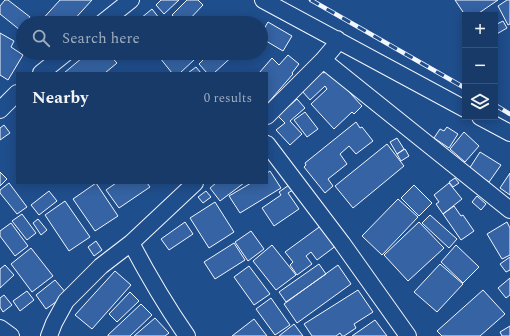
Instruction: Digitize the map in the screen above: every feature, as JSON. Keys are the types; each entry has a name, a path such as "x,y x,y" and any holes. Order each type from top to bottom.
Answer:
{"street":[{"path":"111,16 131,0"},
{"path":"264,0 462,107"},
{"path":"268,115 323,60 334,47 337,39"},
{"path":"42,72 57,60"},
{"path":"323,60 510,210"},
{"path":"0,110 16,94"},
{"path":"486,120 510,133"},
{"path":"268,145 342,243 408,336"},
{"path":"49,336 66,301 101,266 131,243 194,184"},
{"path":"131,243 148,275 187,336"},
{"path":"0,328 11,336"}],"building":[{"path":"5,0 8,0 29,16 16,16 16,27 0,14 0,6"},
{"path":"60,0 92,0 77,16 45,16"},
{"path":"161,0 179,0 164,14 156,5"},
{"path":"187,0 198,0 203,5 193,16 172,15"},
{"path":"455,0 498,0 480,12 463,12"},
{"path":"507,0 510,0 510,24 508,25 498,6"},
{"path":"152,9 158,16 144,16"},
{"path":"503,21 507,28 498,33 498,24"},
{"path":"268,22 292,36 283,51 268,42"},
{"path":"0,33 14,41 11,47 16,50 16,60 20,60 8,80 0,75"},
{"path":"288,55 299,64 292,73 293,74 268,103 268,72 260,72 272,58 279,65"},
{"path":"80,60 114,60 117,63 106,72 65,72"},
{"path":"162,60 194,60 181,72 171,72"},
{"path":"203,60 228,60 215,72 206,72 199,64"},
{"path":"196,67 200,72 189,72"},
{"path":"328,69 362,106 354,114 352,112 334,129 311,104 327,89 325,86 310,100 302,91 322,72 324,73"},
{"path":"297,99 305,108 290,121 302,134 290,145 276,130 285,123 278,116"},
{"path":"305,112 318,129 307,137 294,120"},
{"path":"356,122 373,141 356,154 349,146 340,154 347,164 328,179 333,186 325,193 304,167 306,165 305,163"},
{"path":"4,125 10,133 0,140 0,128"},
{"path":"447,127 458,134 449,148 434,138 440,129 444,131"},
{"path":"464,132 479,146 465,162 450,149"},
{"path":"397,138 404,149 397,154 390,142"},
{"path":"387,144 404,166 353,208 335,186"},
{"path":"405,149 409,156 401,161 397,154"},
{"path":"480,152 501,165 489,182 469,169"},
{"path":"270,171 281,188 240,213 229,196 249,184 268,184 268,172"},
{"path":"0,172 7,179 0,186"},
{"path":"510,173 510,195 500,188"},
{"path":"455,178 459,183 453,187 449,182"},
{"path":"9,183 27,207 17,214 0,193 0,190"},
{"path":"449,183 462,199 443,214 436,204 439,202 434,195"},
{"path":"97,184 118,216 95,231 73,199"},
{"path":"115,184 148,184 150,187 119,208 106,190"},
{"path":"215,184 243,184 220,201 210,188"},
{"path":"289,185 293,190 288,193 299,209 274,226 262,208 281,195 279,192"},
{"path":"414,185 432,203 419,216 401,198"},
{"path":"49,191 57,201 39,215 31,205"},
{"path":"206,191 211,197 203,203 198,197"},
{"path":"477,196 486,204 481,210 472,202"},
{"path":"398,199 418,217 382,255 362,236"},
{"path":"65,201 90,237 69,251 45,215"},
{"path":"215,202 234,232 209,248 190,218"},
{"path":"454,206 461,216 463,215 474,231 461,240 443,214"},
{"path":"22,214 36,233 27,240 12,221"},
{"path":"430,215 457,239 449,248 422,223"},
{"path":"38,219 47,230 41,235 33,223"},
{"path":"185,222 193,234 169,250 161,239"},
{"path":"419,222 444,248 408,281 384,255"},
{"path":"507,222 510,228 510,255 502,259 487,234"},
{"path":"11,223 28,246 15,256 0,236 0,231"},
{"path":"322,225 337,245 317,260 311,252 306,256 312,264 297,275 290,265 293,262 285,252"},
{"path":"251,231 264,249 248,261 235,242"},
{"path":"96,241 102,250 94,256 88,247"},
{"path":"234,243 245,260 215,279 204,262"},
{"path":"272,245 296,275 276,290 253,261"},
{"path":"456,245 479,267 463,283 441,262"},
{"path":"31,248 53,276 32,292 11,264"},
{"path":"510,257 510,270 506,272 500,264"},
{"path":"319,264 326,274 286,302 279,292"},
{"path":"440,264 463,284 437,312 414,292"},
{"path":"5,265 14,275 0,288 0,269"},
{"path":"338,265 351,284 297,323 284,304"},
{"path":"249,266 270,294 254,305 234,277"},
{"path":"115,271 131,285 92,329 75,315"},
{"path":"510,278 510,295 506,298 498,288"},
{"path":"55,280 67,294 46,309 36,295"},
{"path":"358,290 373,312 354,324 356,328 344,336 340,333 336,336 312,336 304,324"},
{"path":"483,290 505,314 480,336 442,336 437,331"},
{"path":"27,291 34,300 20,311 13,301"},
{"path":"130,292 139,301 117,322 109,314"},
{"path":"4,295 12,305 3,312 0,307 0,298"},
{"path":"271,298 290,325 275,335 256,309"},
{"path":"141,304 152,315 130,336 108,336 108,335"},
{"path":"155,318 169,333 165,336 134,336"},
{"path":"254,319 267,336 232,336"},
{"path":"375,320 387,336 352,336"},
{"path":"294,324 303,336 279,336"},
{"path":"510,326 510,336 502,336 500,332"}],"railway":[{"path":"311,0 462,86"},
{"path":"498,107 510,114"}]}
